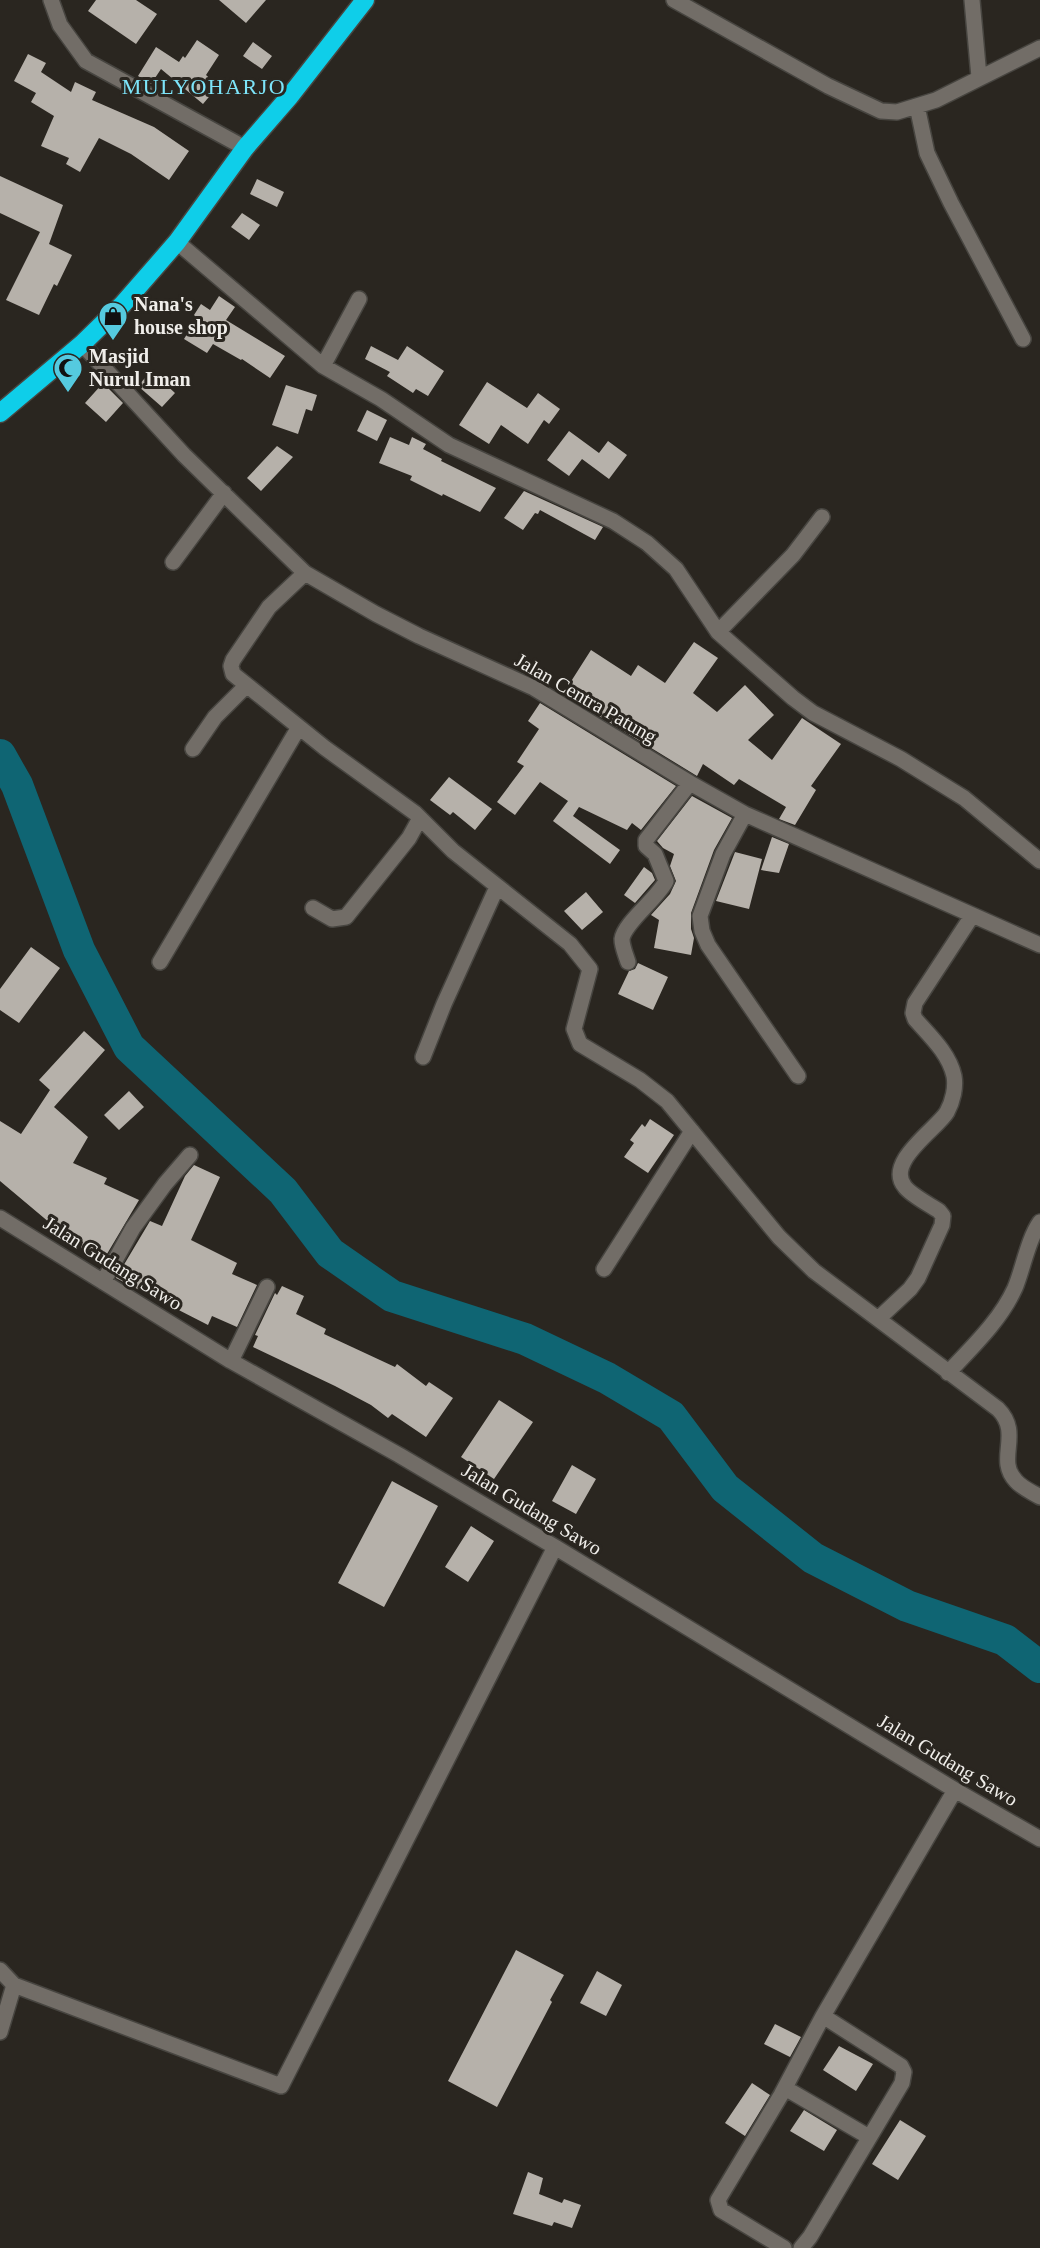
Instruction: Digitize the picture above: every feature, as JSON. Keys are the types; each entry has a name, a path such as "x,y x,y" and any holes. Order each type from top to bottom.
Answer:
{"highway":[{"path":"0,413 82,344 123,304 177,242 245,148 291,96 365,0"}],"street":[{"path":"51,0 60,25 86,61 245,148"},
{"path":"674,0 867,106 881,111 897,112 936,100 1040,48"},
{"path":"972,0 979,77"},
{"path":"917,106 927,153 1023,339"},
{"path":"177,242 323,366 381,399 449,445 613,521 647,543 676,569 718,632 813,713 901,759 964,798 1040,861"},
{"path":"323,366 359,299"},
{"name":"Jalan Centra Patung","path":"82,344 184,455 305,573 402,628 534,688 745,814 1040,945"},
{"path":"173,562 224,493"},
{"path":"718,632 793,555 822,517"},
{"path":"305,573 269,607 234,660 231,666 232,674 420,819 453,851 570,944 590,969 574,1029 580,1044 640,1080 667,1101 779,1237 814,1271 1006,1417 1010,1435 1008,1470 1016,1482 1040,1497"},
{"path":"193,749 215,717 246,686"},
{"path":"160,962 299,727"},
{"path":"628,962 622,945 624,930 659,892 666,881 655,854 646,846 646,842 690,783"},
{"path":"745,814 723,855 700,916 702,932 708,945 798,1076"},
{"path":"313,908 332,919 346,917 409,838 420,819"},
{"path":"423,1058 452,986 497,887"},
{"path":"878,1319 910,1289 918,1278 942,1225 943,1216 939,1211 904,1187 901,1177 909,1153 946,1114 952,1101 955,1083 945,1056 915,1019 913,1013 915,1003 972,916"},
{"path":"604,1269 692,1131"},
{"path":"103,1282 133,1228 165,1184 190,1155"},
{"name":"Jalan Gudang Sawo","path":"0,1218 231,1361 399,1455 555,1547 955,1790 1040,1839"},
{"path":"948,1373 994,1322 1006,1304 1015,1287 1040,1222"},
{"path":"231,1361 267,1287"},
{"path":"0,1970 14,1985 281,2086 555,1547"},
{"path":"784,2248 721,2211 718,2200 785,2088 823,2016 955,1790"},
{"path":"0,2032 14,1985"},
{"path":"801,2248 810,2237 902,2083 904,2072 901,2066 823,2016"},
{"path":"785,2088 869,2137"}],"building":[{"path":"96,0 136,0 157,14 136,44 88,11"},
{"path":"219,0 266,0 246,23"},
{"path":"197,40 219,55 206,75 218,86 203,104 161,69 151,84 138,76 156,47 179,62 183,56 185,58"},
{"path":"253,42 272,56 262,69 243,56"},
{"path":"28,54 46,63 41,72 71,92 75,82 96,92 92,100 154,127 189,151 169,180 131,154 99,138 80,172 66,164 69,158 41,146 54,116 31,102 36,93 14,81"},
{"path":"0,176 63,205 49,244 72,255 39,315 6,300 40,232 0,213"},
{"path":"257,179 284,192 277,207 250,194"},
{"path":"242,213 260,225 249,240 231,227"},
{"path":"219,296 235,307 226,320 285,356 270,378 242,359 213,344 207,353 184,339 197,318 194,315 201,304 210,310"},
{"path":"371,346 398,360 407,346 444,371 428,396 416,389 413,393 387,376 390,372 365,359"},
{"path":"151,371 175,393 162,407 138,386"},
{"path":"487,382 527,408 538,393 560,409 549,424 544,420 528,444 501,425 489,444 459,425"},
{"path":"103,383 123,403 106,422 85,403"},
{"path":"286,385 317,395 312,411 306,409 298,434 272,425"},
{"path":"367,410 387,420 377,441 357,431"},
{"path":"569,431 599,453 608,441 627,455 609,479 582,459 569,476 547,460"},
{"path":"390,437 409,445 412,437 426,444 423,449 442,459 441,461 496,488 480,512 443,494 442,496 410,480 412,476 379,463"},
{"path":"277,446 293,457 261,491 247,478"},
{"path":"524,491 603,527 595,540 540,510 538,514 535,513 523,530 504,518"},
{"path":"694,642 718,658 693,693 717,712 745,685 774,715 748,740 772,760 802,718 841,744 811,786 816,790 795,825 779,819 786,807 739,779 734,785 703,764 697,776 563,694 591,650 631,676 638,665 665,683"},
{"path":"540,703 676,786 641,830 632,823 627,830 579,807 573,816 620,850 610,864 553,821 568,801 540,782 515,815 497,802 524,766 517,762 539,729 528,721"},
{"path":"449,777 492,809 475,830 453,812 450,815 430,800"},
{"path":"692,796 732,818 714,850 691,913 691,929 694,938 691,955 654,948 659,920 651,915 670,894 676,881 670,866 674,854 663,848 657,841"},
{"path":"772,837 789,844 779,873 761,870"},
{"path":"735,852 762,859 749,909 716,901"},
{"path":"644,867 652,873 655,880 635,903 624,895"},
{"path":"586,892 603,912 582,930 564,911"},
{"path":"31,947 60,968 19,1023 0,1010 0,989"},
{"path":"638,963 668,977 653,1010 618,994 629,971 635,969"},
{"path":"84,1031 105,1050 54,1107 88,1137 73,1163 107,1178 104,1184 139,1200 104,1259 81,1248 83,1242 48,1226 50,1223 0,1181 0,1121 21,1134 50,1090 39,1080"},
{"path":"129,1091 144,1107 119,1130 104,1115"},
{"path":"650,1119 674,1135 648,1173 624,1157 634,1143 630,1140 642,1124 645,1127"},
{"path":"194,1165 220,1177 191,1240 237,1263 232,1274 257,1285 237,1327 212,1316 208,1325 116,1278 150,1221 162,1226 185,1176"},
{"path":"282,1286 304,1296 296,1314 326,1329 324,1334 395,1367 397,1364 426,1386 429,1382 453,1398 426,1437 392,1414 388,1418 371,1405 335,1386 253,1347 258,1336 255,1335 275,1293 277,1295"},
{"path":"499,1400 533,1422 494,1479 461,1457"},
{"path":"572,1465 596,1479 576,1514 552,1501"},
{"path":"392,1481 438,1506 384,1607 338,1583"},
{"path":"471,1526 494,1541 468,1582 445,1567"},
{"path":"516,1950 564,1975 497,2107 448,2081"},
{"path":"597,1971 622,1985 606,2016 580,2003"},
{"path":"775,2024 801,2037 790,2057 764,2044"},
{"path":"839,2046 873,2064 856,2091 823,2070"},
{"path":"752,2083 770,2095 745,2136 725,2123"},
{"path":"804,2110 837,2130 824,2151 790,2131"},
{"path":"900,2120 926,2136 898,2180 872,2164"},
{"path":"528,2172 543,2178 539,2194 562,2203 564,2199 581,2205 572,2228 554,2222 552,2226 513,2214"}],"waterway":[{"path":"0,755 17,785 79,950 129,1047 283,1191 330,1253 392,1296 525,1339 607,1378 671,1416 725,1488 813,1558 907,1606 1005,1640 1040,1667"}],"place":[{"name":"Nana's house shop","path":"113,342"},
{"name":"Masjid Nurul Iman","path":"68,394"}],"district":[{"name":"MULYOHARJO","path":"204,86"}]}
